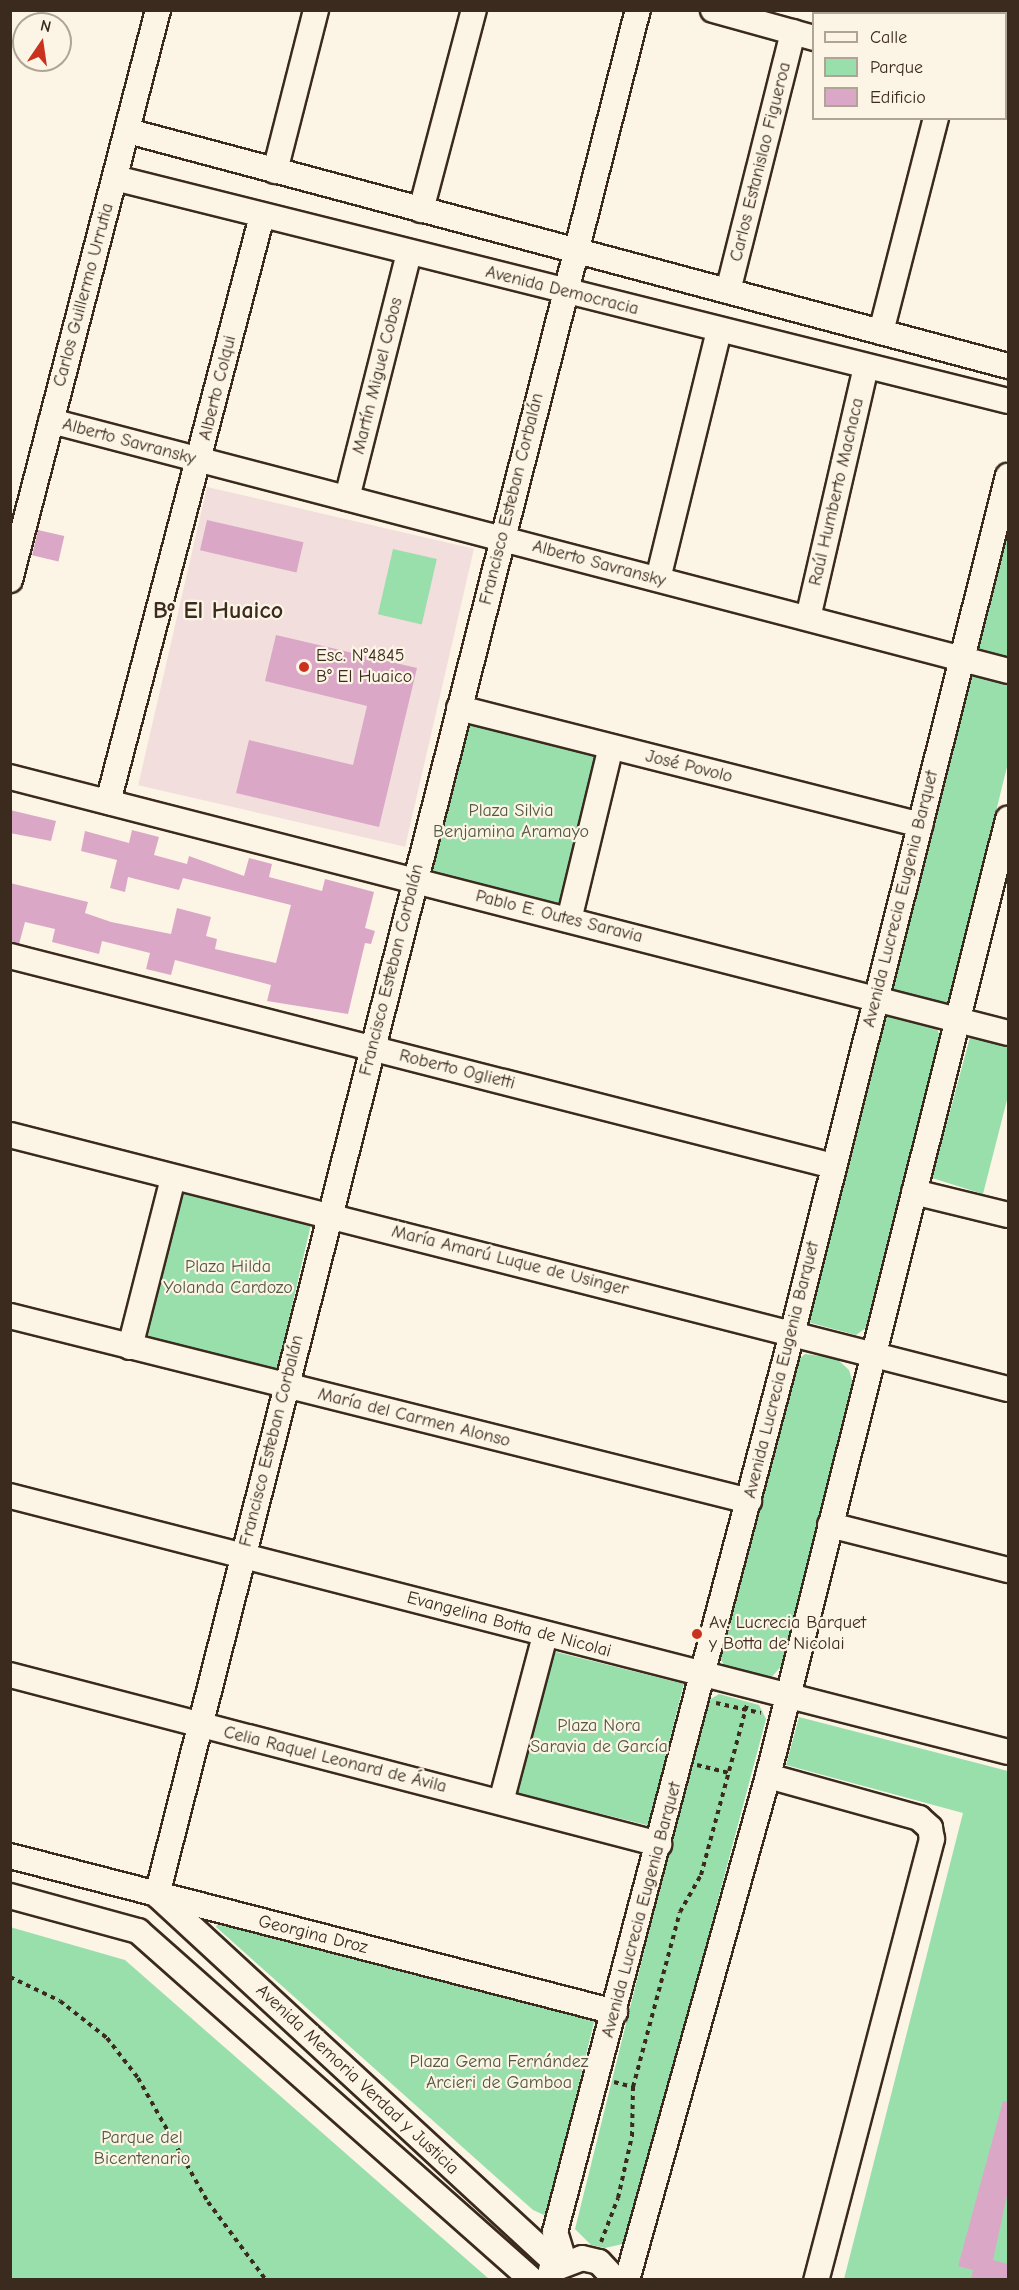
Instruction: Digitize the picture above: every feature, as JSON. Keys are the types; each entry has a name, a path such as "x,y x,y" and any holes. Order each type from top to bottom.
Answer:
{"street":[{"name":"Carlos Guillermo Urrutia","path":"10,580 158,10"},
{"path":"275,171 316,10"},
{"path":"421,210 474,10"},
{"name":"Francisco Esteban Corbalán","path":"157,1895 638,10"},
{"path":"713,10 803,35"},
{"name":"Carlos Estanislao Figueroa","path":"728,291 803,35"},
{"path":"881,332 935,120"},
{"path":"128,130 1008,366"},
{"name":"Avenida Democracia","path":"115,178 1008,401"},
{"name":"Alberto Colqui","path":"108,802 200,460 262,216"},
{"name":"Martín Miguel Cobos","path":"347,498 409,253"},
{"path":"658,579 719,330"},
{"name":"Raúl Humberto Machaca","path":"808,618 866,367"},
{"name":"Alberto Savransky","path":"51,421 1008,671"},
{"name":"Avenida Lucrecia Eugenia Barquet","path":"555,2269 555,2232 704,1676 1008,476"},
{"name":"José Povolo","path":"459,708 920,825"},
{"path":"569,920 611,747"},
{"name":"Pablo E. Outes Saravia","path":"10,777 1008,1033"},
{"path":"627,2280 768,1776 957,1019 1004,853 1008,819"},
{"name":"Roberto Oglietti","path":"10,956 834,1166"},
{"name":"María Amarú Luque de Usinger","path":"10,1136 329,1215 1008,1389"},
{"path":"130,1347 173,1178"},
{"path":"914,1192 1008,1215"},
{"name":"María del Carmen Alonso","path":"10,1316 748,1501"},
{"name":"Evangelina Botta de Nicolai","path":"10,1496 704,1676 749,1698 1008,1752"},
{"path":"830,1525 1008,1570"},
{"path":"501,1802 545,1635"},
{"name":"Celia Raquel Leonard de Ávila","path":"10,1676 659,1845"},
{"path":"768,1776 919,1818 930,1828 932,1839 816,2280"},
{"name":"Georgina Droz","path":"10,1856 615,2012"},
{"name":"Avenida Memoria Verdad y Justicia","path":"157,1895 555,2269"},
{"name":"Avenida Memoria Verdad y Justicia","path":"10,1896 138,1931 532,2280"},
{"path":"555,2269 599,2262 616,2280"}],"path":[{"path":"595,2250 606,2235 618,2198 632,2136 633,2087 680,1912 701,1875 749,1698"},
{"path":"697,1699 749,1698 786,1706"},
{"path":"681,1762 728,1773"},
{"path":"10,1977 60,2001 107,2038 138,2078 208,2202 266,2280"}],"shaded area":[{"name":"Esc. N°4845 B° El Huaico","path":"207,487 474,549 405,847 138,785"}],"green space":[{"path":"1008,527 1008,763 948,1004 889,989"},
{"path":"393,549 437,559 422,624 378,614"},
{"name":"Plaza Silvia Benjamina Aramayo","path":"459,708 611,746 568,919 416,881"},
{"path":"888,1014 935,1025 943,1042 866,1328 856,1335 811,1323 804,1314 879,1023"},
{"path":"970,1037 1008,1047 1008,1096 983,1194 932,1178"},
{"name":"Plaza Hilda Yolanda Cardozo","path":"181,1187 313,1217 277,1369 146,1339"},
{"path":"805,1354 836,1358 849,1370 854,1386 782,1665 771,1678 726,1669 717,1652 789,1368"},
{"name":"Plaza Nora Saravia de García","path":"548,1650 684,1684 649,1826 513,1792"},
{"path":"719,1694 759,1705 766,1719 627,2243 605,2248 591,2245 575,2229 706,1702"},
{"path":"799,1717 1008,1771 1008,2279 844,2279 963,1813 786,1765"},
{"name":"Plaza Gema Fernández Arcieri de Gamboa","path":"220,1917 595,2018 548,2211 544,2215 533,2210 216,1927"},
{"name":"Parque del Bicentenario","path":"10,1927 125,1960 489,2279 11,2279"}],"building":[{"path":"207,520 303,542 296,572 200,550"},
{"path":"38,530 64,536 58,561 32,555"},
{"path":"276,635 417,668 379,827 236,793 249,740 353,765 367,706 265,681"},
{"path":"10,810 56,821 51,841 10,833"},
{"path":"132,830 159,837 154,855 187,864 189,856 244,876 249,858 272,864 269,877 322,891 325,879 374,892 365,928 375,931 371,944 365,943 348,1014 267,1001 271,985 175,960 171,975 146,969 150,953 102,941 99,954 52,942 55,929 25,922 19,944 10,942 10,883 88,902 85,913 111,922 171,934 177,908 211,917 206,936 217,939 215,949 276,963 291,905 183,878 179,890 128,877 125,892 110,888 117,860 81,851 85,831 129,843"},
{"path":"1003,2101 1008,2102 1008,2191 993,2260 1008,2264 1008,2280 971,2280 973,2270 958,2266"}],"place":[{"name":"Esc. N°4845 B° El Huaico","path":"304,667"},
{"name":"Av. Lucrecia Barquet y Botta de Nicolai","path":"697,1634"}],"district":[{"name":"Bº El Huaico","path":"218,611"}]}
